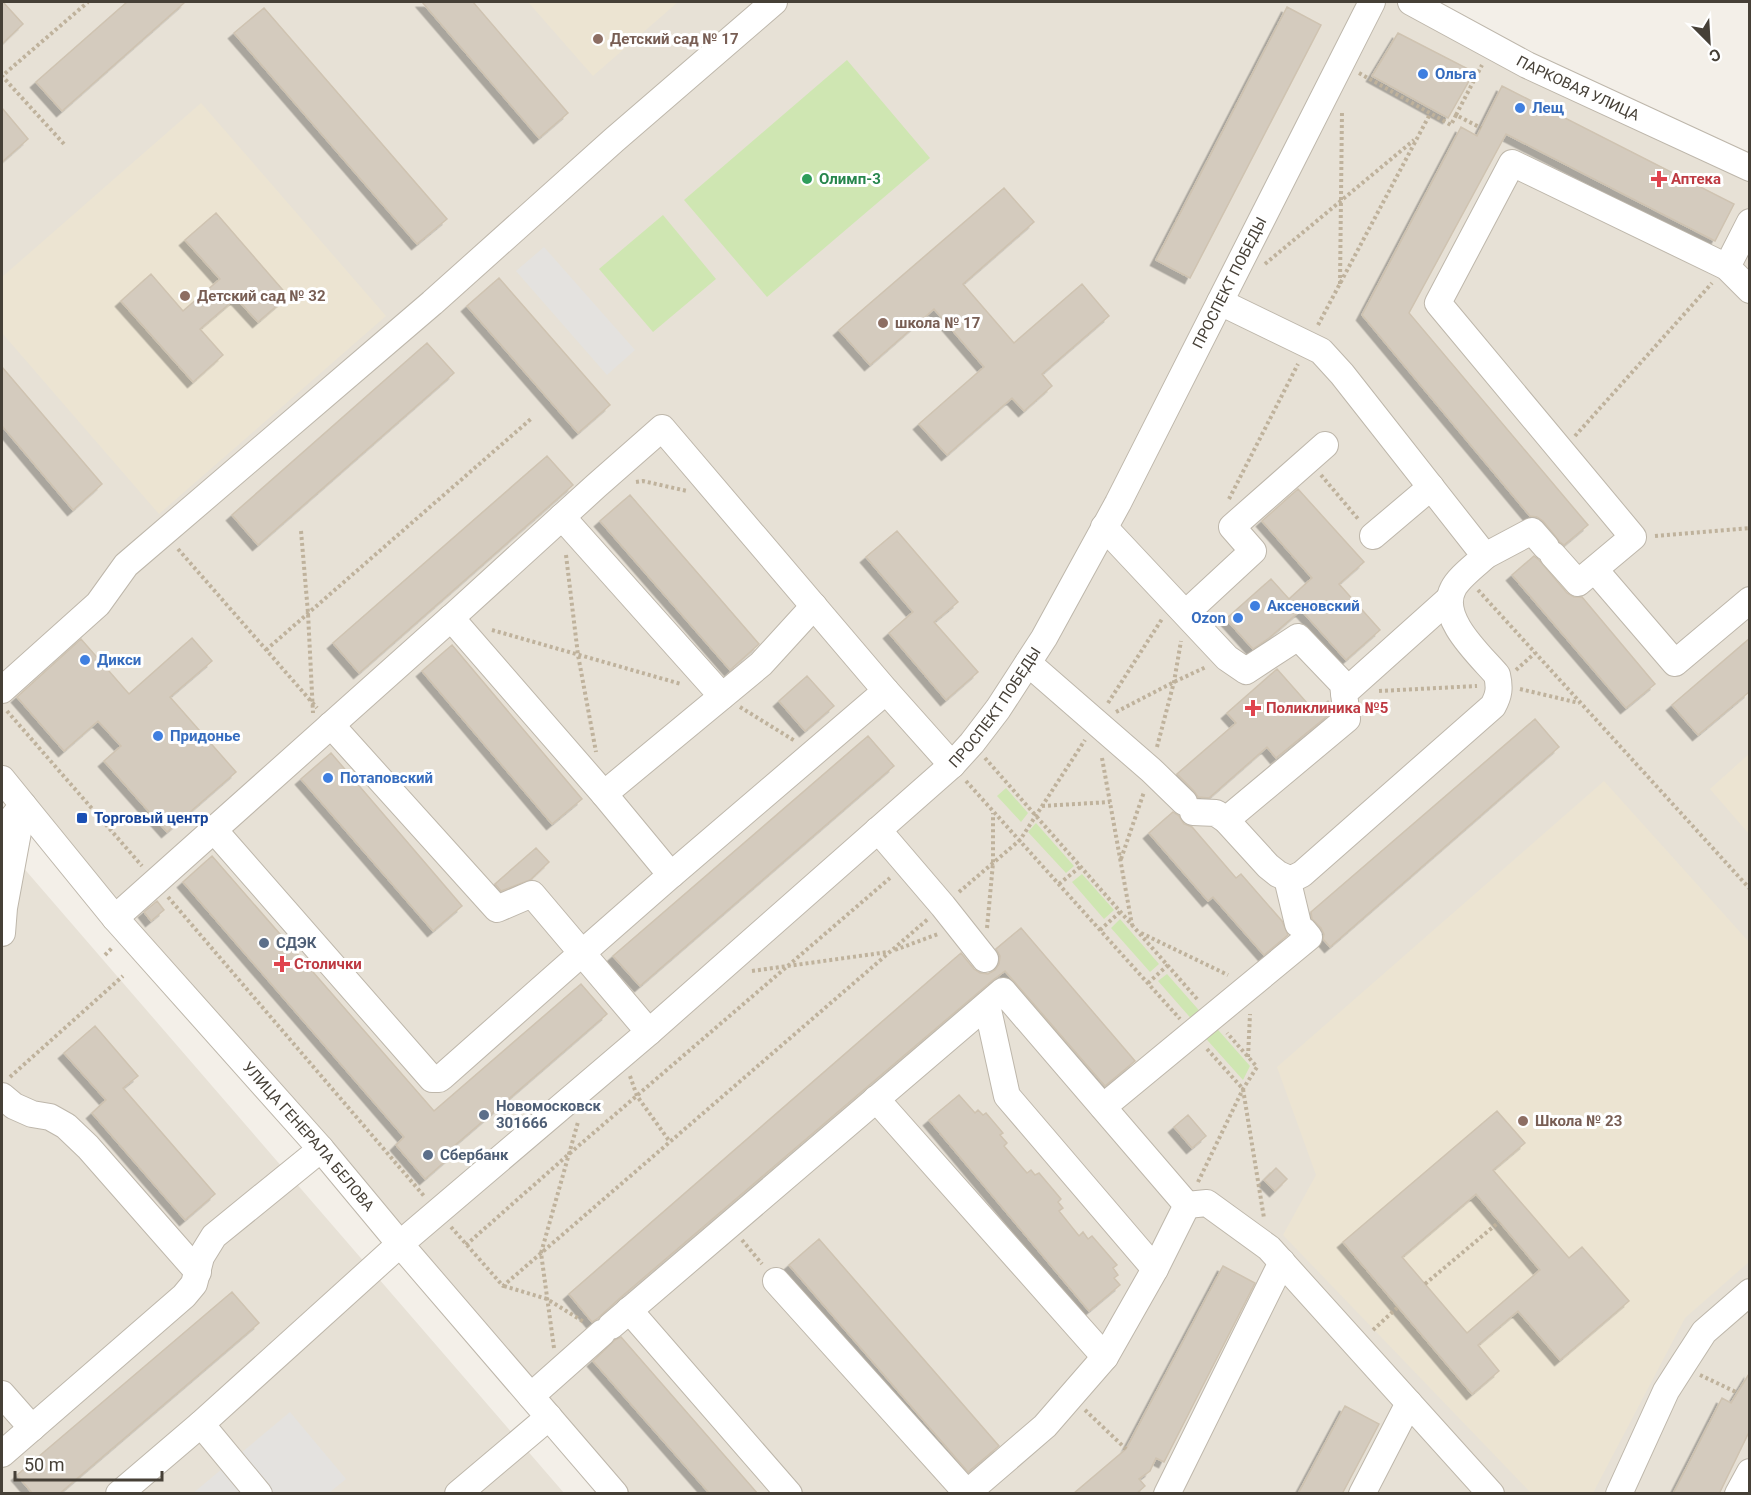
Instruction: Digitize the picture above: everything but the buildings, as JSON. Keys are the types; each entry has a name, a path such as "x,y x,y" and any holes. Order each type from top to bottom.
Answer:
{"street":[{"path":"2,690 98,604 126,565 432,303 774,2"},
{"name":"ПРОСПЕКТ ПОБЕДЫ","path":"119,1494 201,1424 400,1245 649,1032 952,765 972,743 998,709 1044,638 1104,527 1372,2"},
{"name":"ПАРКОВАЯ УЛИЦА","path":"1411,2 1527,65 1749,168"},
{"path":"1028,663 1151,770 1188,807 1216,813 1226,820 1278,874 1294,878 1302,874 1493,706 1499,695 1500,685 1497,675 1457,627 1450,612 1449,599 1453,587 1485,556 1532,531 1578,583 1633,537 1438,303 1512,163 1727,267 1749,290"},
{"path":"1727,267 1749,222"},
{"path":"1220,302 1321,351 1342,374 1485,556"},
{"path":"115,918 662,428 952,765"},
{"path":"1186,613 1253,551 1232,526 1316,453"},
{"path":"1373,536 1431,487"},
{"path":"562,517 722,696"},
{"path":"1104,527 1227,658 1246,671 1298,637 1343,684 1347,719 1226,820"},
{"path":"1595,570 1675,663 1749,600"},
{"path":"1344,693 1449,599"},
{"path":"604,794 761,664 814,606"},
{"path":"451,618 671,875"},
{"path":"214,830 432,1079 439,1079 671,875 886,691"},
{"path":"322,733 497,909 532,894 649,1032"},
{"name":"УЛИЦА ГЕНЕРАЛА БЕЛОВА","path":"2,779 115,918 321,1149 400,1245 615,1494"},
{"path":"2,831 23,805"},
{"path":"2,933 4,908 23,805"},
{"path":"878,830 959,926 993,982 1187,1204"},
{"path":"1103,1107 1309,937 1301,927 1287,878"},
{"path":"531,1396 876,1100 993,982"},
{"path":"993,982 1007,1096 1155,1269"},
{"path":"6,1087 14,1106 32,1114 50,1117 66,1126 88,1147 198,1272"},
{"path":"876,1100 1105,1357"},
{"path":"2,1454 184,1296 194,1284 201,1257 214,1236 321,1149"},
{"path":"1187,1204 1207,1203 1276,1255 1491,1494"},
{"path":"777,1281 966,1493 1045,1426 1105,1357 1155,1269 1187,1204"},
{"path":"1167,1494 1276,1255"},
{"path":"1619,1494 1666,1391 1682,1366 1704,1332 1749,1292"},
{"path":"614,1323 789,1494"},
{"path":"2,1394 32,1428"},
{"path":"1362,1494 1409,1403"},
{"path":"458,1494 549,1417"},
{"path":"201,1424 259,1494"},
{"path":"1738,1494 1749,1472"}],"path":[{"path":"64,144 2,76 88,2"},
{"path":"1342,63 1451,125 1492,46"},
{"path":"1340,285 1342,109"},
{"path":"1232,526 1221,514 1430,114"},
{"path":"1456,115 1481,128"},
{"path":"1264,266 1417,138"},
{"path":"1561,451 1727,267"},
{"path":"266,650 532,418"},
{"path":"1316,453 1373,536"},
{"path":"634,482 644,481 689,491"},
{"path":"1633,537 1749,528"},
{"path":"301,531 312,703 322,733"},
{"path":"164,533 312,703 322,733"},
{"path":"566,551 578,654 598,759"},
{"path":"1465,576 1749,889"},
{"path":"1120,861 1151,770 1174,682 1186,613"},
{"path":"451,618 689,686"},
{"path":"1096,722 1227,658"},
{"path":"1344,693 1500,685 1580,703"},
{"path":"722,696 813,753"},
{"path":"972,743 1257,1067 1243,1089 1187,1204"},
{"path":"1102,757 1132,925"},
{"path":"952,765 1243,1089 1276,1255"},
{"path":"1042,806 1110,802"},
{"path":"993,812 993,982"},
{"path":"466,1245 906,863"},
{"path":"1059,884 1080,867"},
{"path":"1100,930 1120,912"},
{"path":"745,972 890,952 959,926"},
{"path":"1137,931 1251,986 1248,1057"},
{"path":"1148,983 1168,965"},
{"path":"6,1087 123,976"},
{"path":"623,1054 637,1095 670,1142"},
{"path":"557,1373 541,1253 588,1084"},
{"path":"1425,1284 1499,1222"},
{"path":"729,1225 777,1281"},
{"path":"503,1286 614,1323"},
{"path":"1356,1344 1398,1307"},
{"path":"1682,1366 1738,1392"},
{"path":"1070,1397 1126,1449"}],"shaded area":[{"path":"2,2 1411,2 1749,168 1749,1493 616,1493 2,779"},
{"name":"Детский сад № 17","path":"528,2 678,2 593,76"},
{"name":"Детский сад № 32","path":"201,103 386,316 159,514 2,333 2,277"},
{"path":"544,247 635,350 607,375 516,271"},
{"path":"1749,754 1749,834 1710,789"},
{"name":"Школа № 23","path":"1604,781 1749,942 1749,1262 1685,1318 1593,1493 1531,1493 1283,1235 1316,1175 1277,1067"},
{"path":"2,843 564,1493 2,1493"},
{"path":"290,1412 346,1479 329,1493 192,1494"}],"green space":[{"name":"Олимп-3","path":"847,60 930,158 767,297 684,200"},
{"path":"663,215 716,279 653,332 599,269"},
{"path":"1006,788 1028,813 1021,822 997,796"},
{"path":"1036,823 1074,866 1066,873 1028,832"},
{"path":"1082,874 1114,910 1104,919 1072,882"},
{"path":"1120,919 1159,964 1150,972 1111,928"},
{"path":"1167,974 1204,1016 1195,1023 1158,981"},
{"path":"1212,1023 1250,1066 1243,1080 1200,1032"}],"place":[{"name":"Детский сад № 17","path":"598,39"},
{"name":"Ольга","path":"1423,74"},
{"name":"Лещ","path":"1520,108"},
{"name":"Олимп-3","path":"807,179"},
{"name":"Аптека","path":"1659,179"},
{"name":"Детский сад № 32","path":"185,296"},
{"name":"школа № 17","path":"883,323"},
{"name":"Аксеновский","path":"1255,606"},
{"name":"Ozon","path":"1238,618"},
{"name":"Дикси","path":"85,660"},
{"name":"Поликлиника №5","path":"1253,708"},
{"name":"Придонье","path":"158,736"},
{"name":"Потаповский","path":"328,778"},
{"name":"Торговый центр","path":"82,818"},
{"name":"СДЭК","path":"264,943"},
{"name":"Столички","path":"282,964"},
{"name":"Новомосковск 301666","path":"484,1115"},
{"name":"Школа № 23","path":"1523,1121"},
{"name":"Сбербанк","path":"428,1155"}]}
